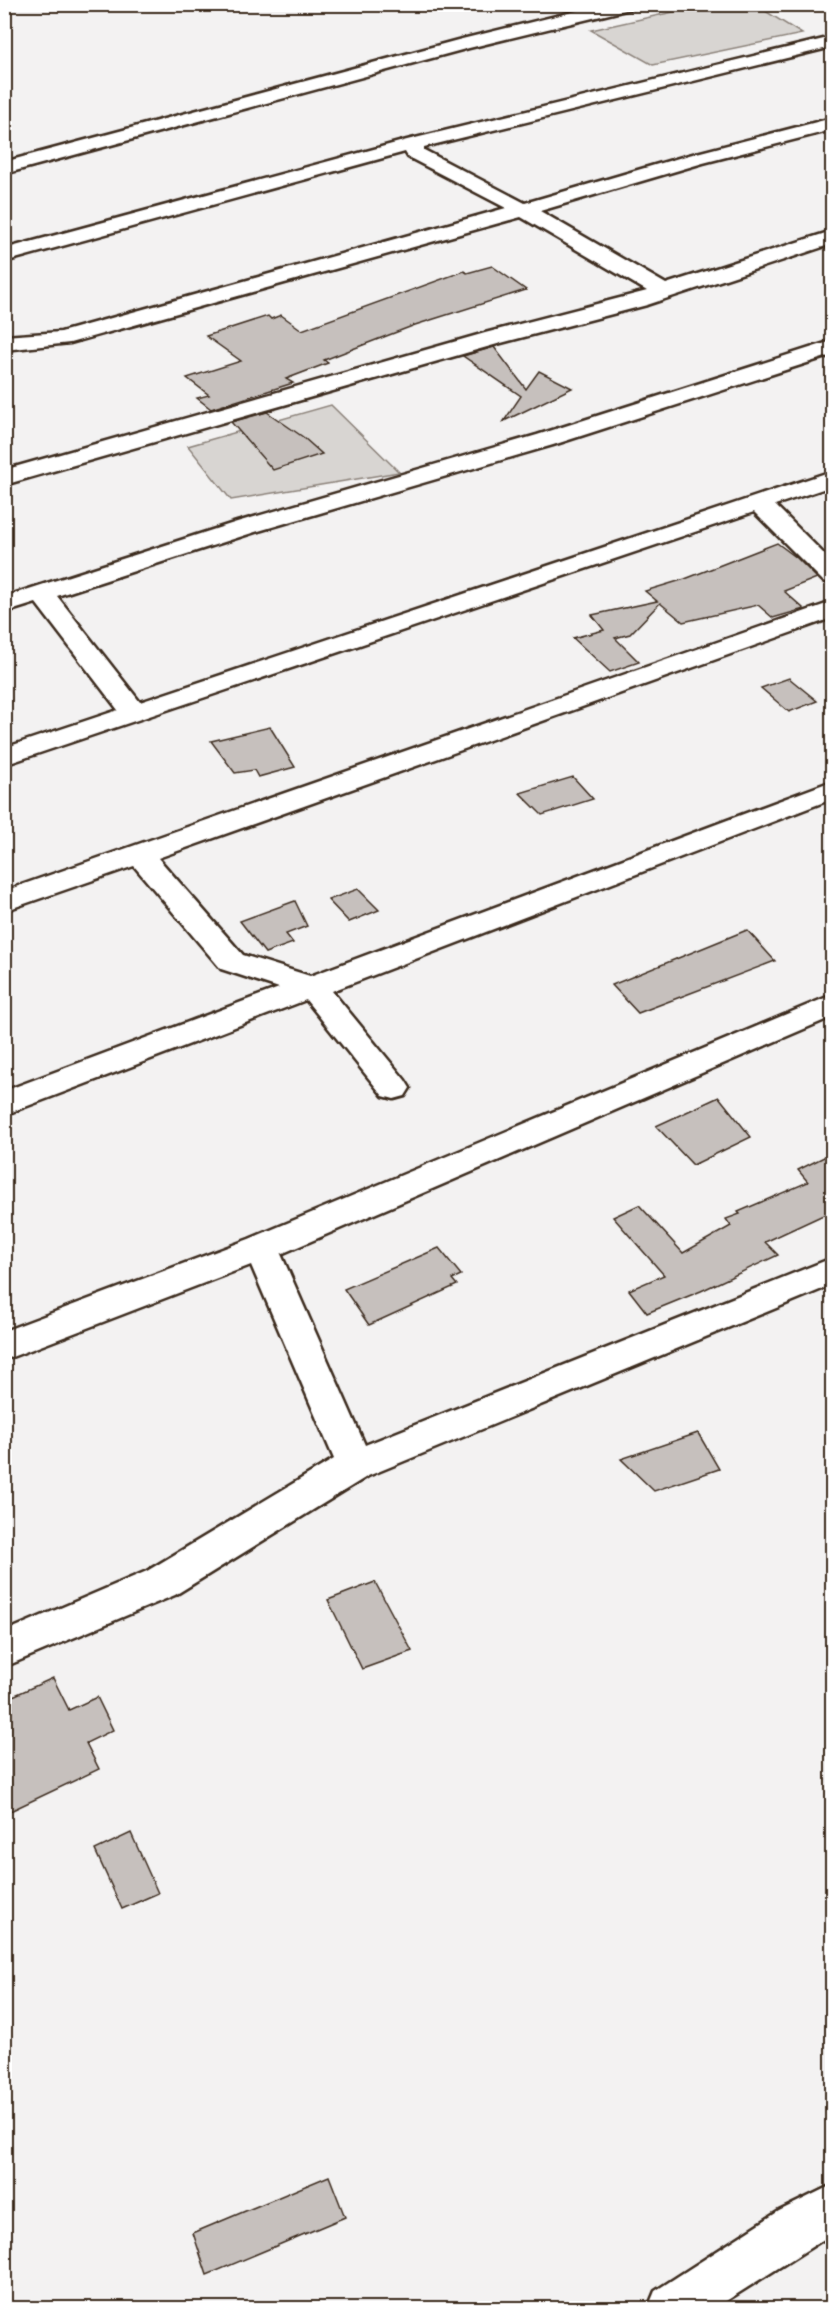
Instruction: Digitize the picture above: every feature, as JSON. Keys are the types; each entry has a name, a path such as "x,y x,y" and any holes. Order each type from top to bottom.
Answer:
{"street":[{"path":"4,168 464,44 628,4"},
{"path":"4,256 414,144 832,42"},
{"path":"4,344 62,338 524,210 696,159 832,124"},
{"path":"414,144 415,153 524,210 664,292"},
{"path":"4,478 492,338 664,292 832,237"},
{"path":"4,605 246,527 545,440 832,348"},
{"path":"4,757 832,478"},
{"path":"759,502 832,576"},
{"path":"42,593 134,713"},
{"path":"4,902 832,610"},
{"path":"4,1104 832,789"},
{"path":"139,854 232,962 313,988 394,1088"},
{"path":"4,1346 261,1248 832,1005"},
{"path":"261,1248 355,1465"},
{"path":"4,1650 161,1583 355,1465 832,1271"},
{"path":"672,2308 796,2228 832,2209"}],"shaded area":[{"path":"754,4 802,34 653,65 591,30 705,5"},
{"path":"331,405 399,472 231,500 188,446"}],"building":[{"path":"492,266 526,290 415,325 324,360 328,363 286,379 293,383 211,409 197,398 209,395 187,378 241,361 206,336 268,316 271,319 281,315 302,330 464,271 467,273"},
{"path":"494,347 526,389 539,371 572,388 504,421 521,396 463,356"},
{"path":"267,412 303,437 322,454 273,470 231,422"},
{"path":"777,543 797,558 817,578 784,591 804,609 773,618 758,605 683,622 660,603 630,634 615,638 639,662 610,672 573,638 604,630 592,615 657,601 645,591 685,579"},
{"path":"789,678 817,701 789,712 761,688"},
{"path":"270,727 295,767 258,777 254,770 235,773 211,741"},
{"path":"573,777 593,799 542,815 520,793"},
{"path":"358,889 379,910 349,922 328,900"},
{"path":"295,901 307,926 286,934 293,943 265,953 240,921"},
{"path":"747,930 775,961 638,1013 612,985"},
{"path":"719,1097 751,1137 693,1165 656,1126"},
{"path":"832,1153 832,1211 765,1242 778,1255 647,1313 629,1290 664,1275 613,1217 639,1205 683,1253 731,1226 726,1219 740,1214 738,1212 808,1182 798,1170"},
{"path":"439,1248 461,1275 452,1279 457,1285 369,1325 344,1289"},
{"path":"698,1433 719,1469 654,1491 621,1459"},
{"path":"375,1582 412,1651 362,1669 328,1600"},
{"path":"53,1678 69,1710 97,1697 113,1730 86,1743 99,1769 4,1814 4,1700"},
{"path":"131,1833 158,1893 122,1909 95,1850"},
{"path":"329,2176 345,2217 207,2275 193,2233"}]}
